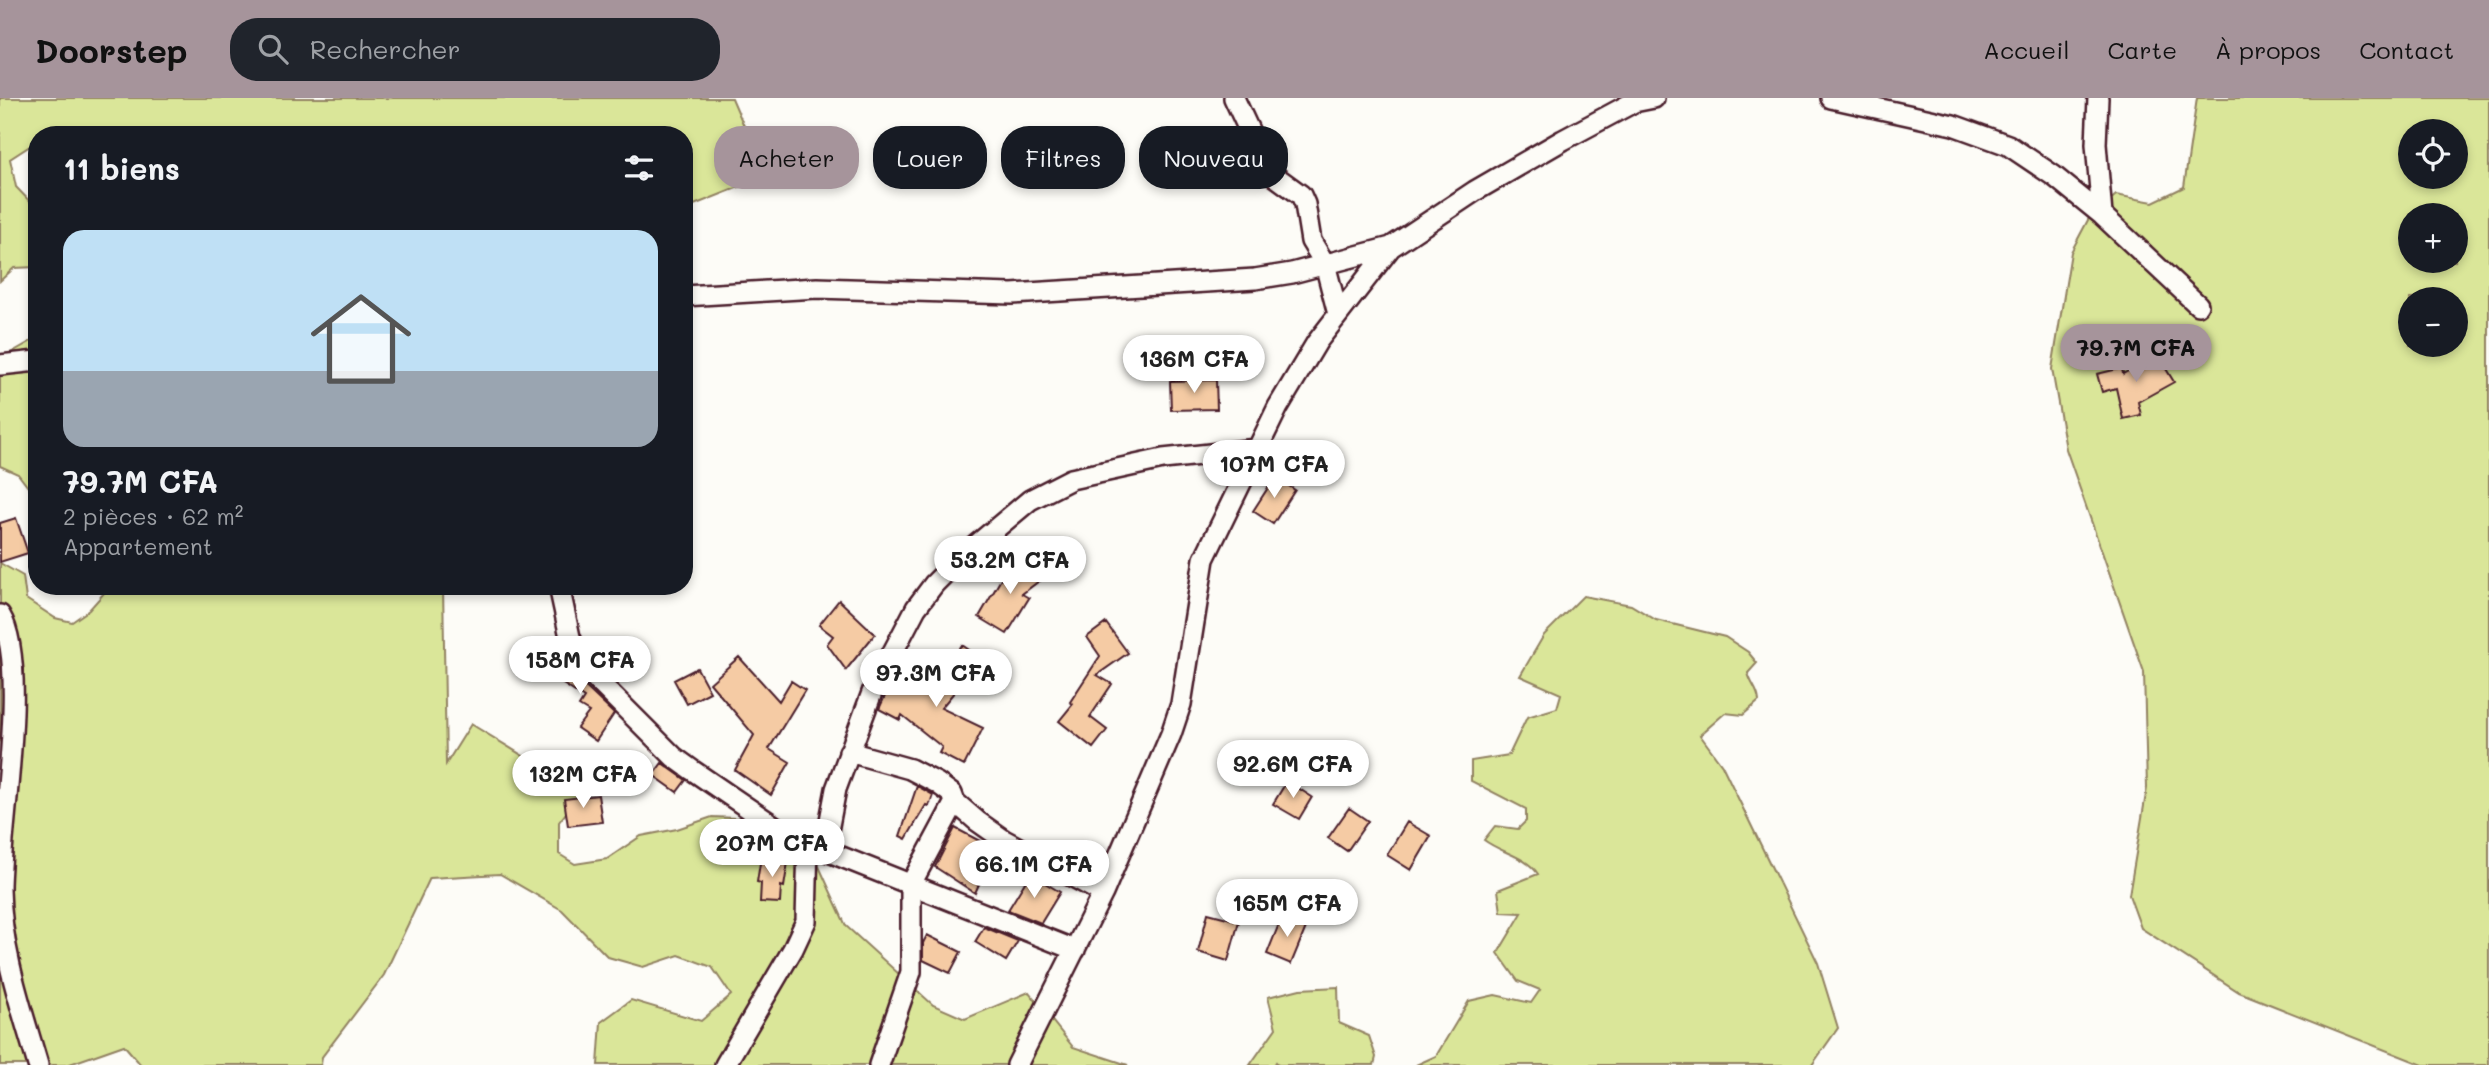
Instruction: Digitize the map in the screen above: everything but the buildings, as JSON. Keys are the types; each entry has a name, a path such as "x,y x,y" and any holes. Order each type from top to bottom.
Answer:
{"street":[{"path":"1234,98 1268,171 1301,195 1306,204 1311,241 1325,264 1338,314"},
{"path":"1017,1065 1103,893 1145,798 1181,704 1204,559 1278,407 1338,314 1391,247 1475,191 1563,140 1634,102 1654,98"},
{"path":"1831,98 1953,125 2008,145 2054,176 2102,215 2198,305"},
{"path":"2098,98 2095,144 2102,215"},
{"path":"693,295 817,288 1012,294 1255,279 1391,247"},
{"path":"0,365 28,362"},
{"path":"808,842 827,836 832,803 873,690 916,608 934,584 956,562 1030,500 1071,479 1163,459 1257,449"},
{"path":"561,595 570,637 578,656 594,677 674,757 789,836 1075,950"},
{"path":"0,615 11,649 12,713 0,888 2,930 13,982 38,1065"},
{"path":"849,752 910,769 952,794 955,802 1004,840 1103,893"},
{"path":"879,1065 911,972 911,884 955,802"},
{"path":"725,1065 793,949 806,921 808,842"}],"green space":[{"path":"0,98 732,98 744,126 714,126 714,189 734,189 693,205 693,126 28,126 28,147 10,159 16,187 28,200 28,267 14,268 0,281"},
{"path":"2197,98 2489,98 2489,1065 2423,1065 2239,992 2141,928 2129,895 2147,788 2144,672 2066,449 2052,369 2071,252 2088,220 2116,195 2153,202 2184,187"},
{"path":"28,343 28,487 18,474 0,466 0,359"},
{"path":"0,563 23,576 26,599 55,618 72,622 89,610 102,595 443,595 446,764 471,724 582,792 559,822 559,854 575,864 607,859 641,836 677,829 712,817 786,820 826,836 808,842 846,926 933,1005 965,1019 1029,992 1073,1047 1128,1065 598,1065 601,1022 631,1000 701,1021 731,995 712,967 679,955 643,967 608,957 562,910 500,874 430,878 384,975 322,1057 321,1065 141,1065 124,1045 67,1065 0,1065"},
{"path":"1583,596 1631,605 1656,620 1725,637 1748,652 1757,663 1748,673 1759,701 1743,715 1725,713 1700,735 1722,765 1818,963 1838,1028 1812,1065 1416,1065 1436,1056 1469,1001 1495,995 1531,1003 1540,990 1518,981 1498,953 1522,913 1501,912 1498,890 1538,874 1527,863 1484,840 1495,826 1518,829 1526,821 1526,809 1471,781 1471,761 1509,755 1527,717 1557,708 1561,694 1520,676 1544,635"},
{"path":"1338,987 1339,1023 1369,1036 1376,1057 1374,1065 1278,1065 1276,1062 1274,1065 1250,1065 1276,1028 1268,997 1300,989"}]}
